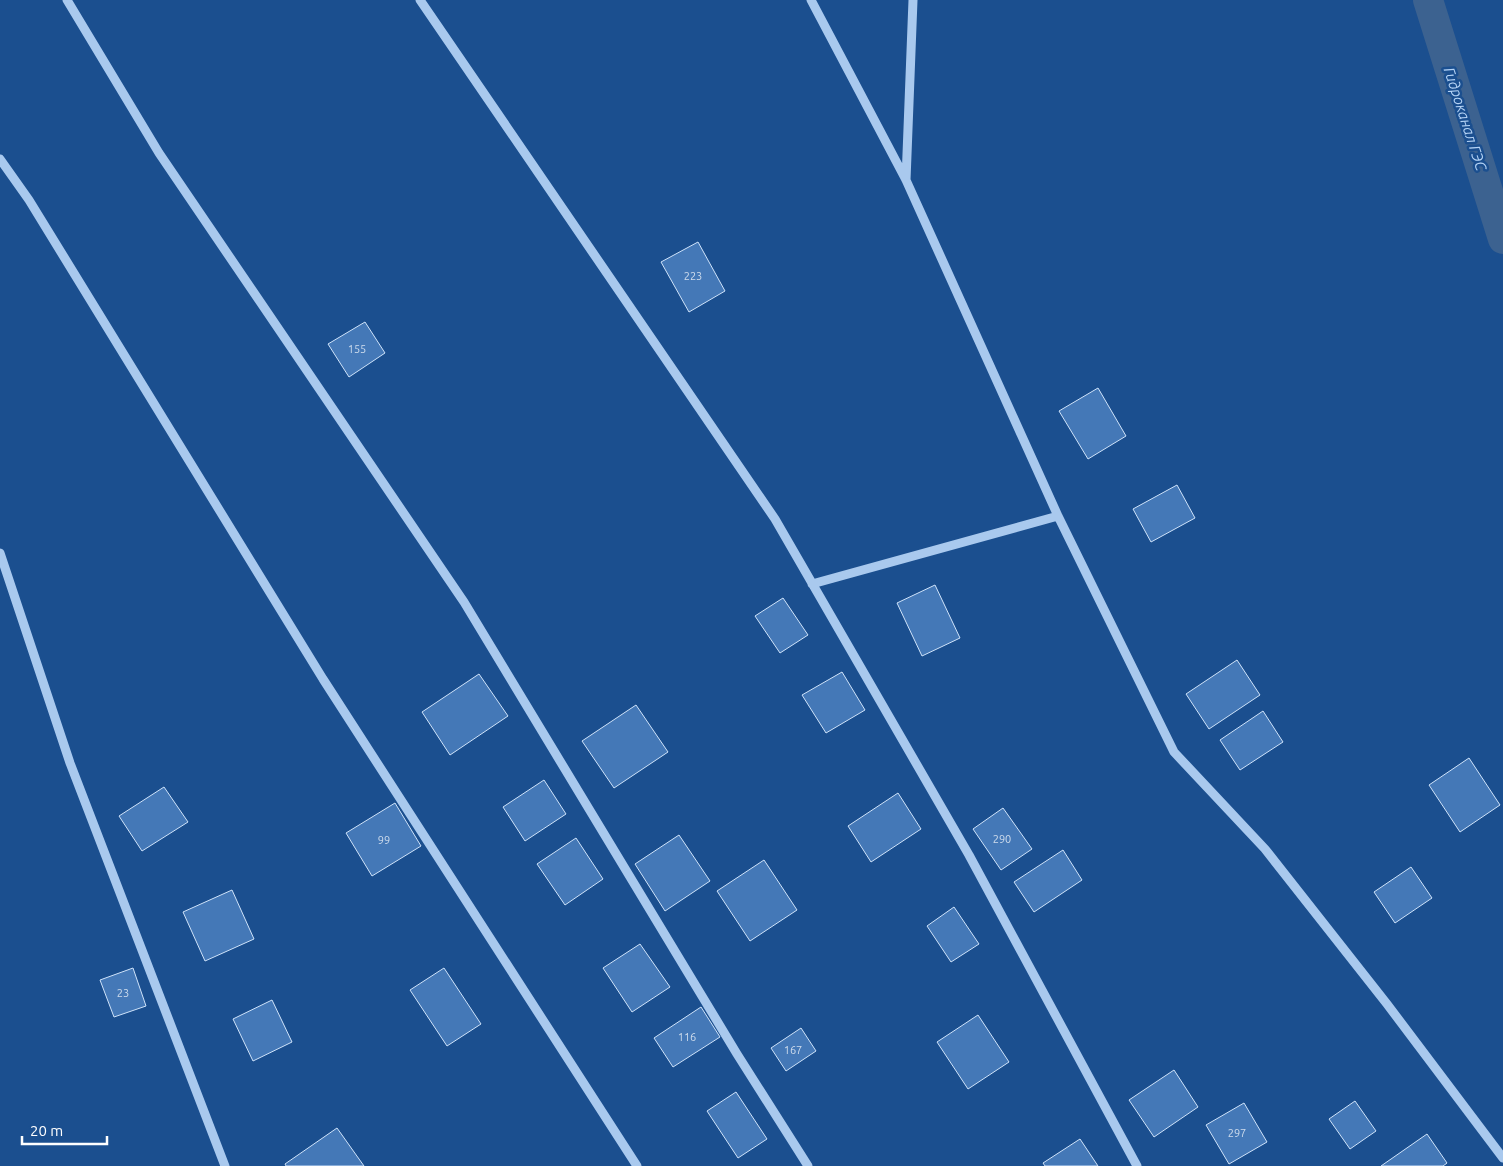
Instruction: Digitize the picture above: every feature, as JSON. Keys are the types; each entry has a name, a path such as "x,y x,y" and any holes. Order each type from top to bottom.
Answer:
{"street":[{"path":"67,0 159,154 464,602 737,1054 808,1166"},
{"path":"420,0 775,519 969,855 1137,1166"},
{"path":"811,0 906,180 1058,516 1174,752 1264,849 1387,1004 1503,1158"},
{"path":"906,180 912,0"},
{"path":"0,159 30,200 323,679 637,1166"},
{"path":"812,584 1058,516"},
{"path":"0,552 70,763 225,1166"}],"building":[{"path":"698,242 725,291 689,312 661,262"},
{"path":"365,322 385,353 349,377 328,344"},
{"path":"1098,388 1126,436 1088,459 1059,411"},
{"path":"1177,485 1195,518 1151,542 1133,509"},
{"path":"935,585 960,638 922,656 897,603"},
{"path":"783,598 808,635 780,653 755,616"},
{"path":"1237,660 1260,695 1209,729 1186,694"},
{"path":"842,672 865,710 826,733 802,695"},
{"path":"479,674 508,716 450,755 422,712"},
{"path":"636,705 668,752 614,788 582,741"},
{"path":"1263,711 1283,742 1240,770 1220,740"},
{"path":"1469,758 1500,805 1460,832 1429,785"},
{"path":"544,780 566,814 525,841 503,807"},
{"path":"164,787 188,822 142,851 119,816"},
{"path":"898,793 921,829 871,862 848,826"},
{"path":"395,803 421,846 372,876 346,833"},
{"path":"1003,808 1032,849 1001,870 973,829"},
{"path":"679,835 710,881 665,911 635,864"},
{"path":"576,838 603,879 565,905 537,864"},
{"path":"1063,850 1082,880 1034,912 1014,882"},
{"path":"764,860 797,910 750,941 717,891"},
{"path":"1411,867 1432,898 1395,923 1374,892"},
{"path":"232,890 254,939 205,961 183,912"},
{"path":"954,907 979,944 951,962 927,926"},
{"path":"640,944 670,987 632,1012 603,968"},
{"path":"133,968 146,1006 114,1017 100,980"},
{"path":"444,968 481,1024 447,1046 410,990"},
{"path":"272,1000 292,1042 253,1061 233,1019"},
{"path":"701,1007 720,1037 673,1067 654,1038"},
{"path":"978,1015 1009,1062 968,1089 937,1042"},
{"path":"801,1028 816,1051 786,1071 771,1048"},
{"path":"1174,1070 1198,1107 1154,1137 1129,1100"},
{"path":"736,1092 767,1139 738,1158 707,1111"},
{"path":"1355,1101 1376,1131 1350,1149 1329,1119"},
{"path":"1244,1103 1267,1142 1229,1164 1206,1125"},
{"path":"337,1128 364,1166 286,1166 285,1164"},
{"path":"1427,1134 1447,1163 1443,1166 1381,1166"},
{"path":"1080,1139 1098,1166 1045,1166 1043,1163"}],"waterway":[{"name":"Гидроканал ГЭС","path":"1428,0 1503,239"}]}
